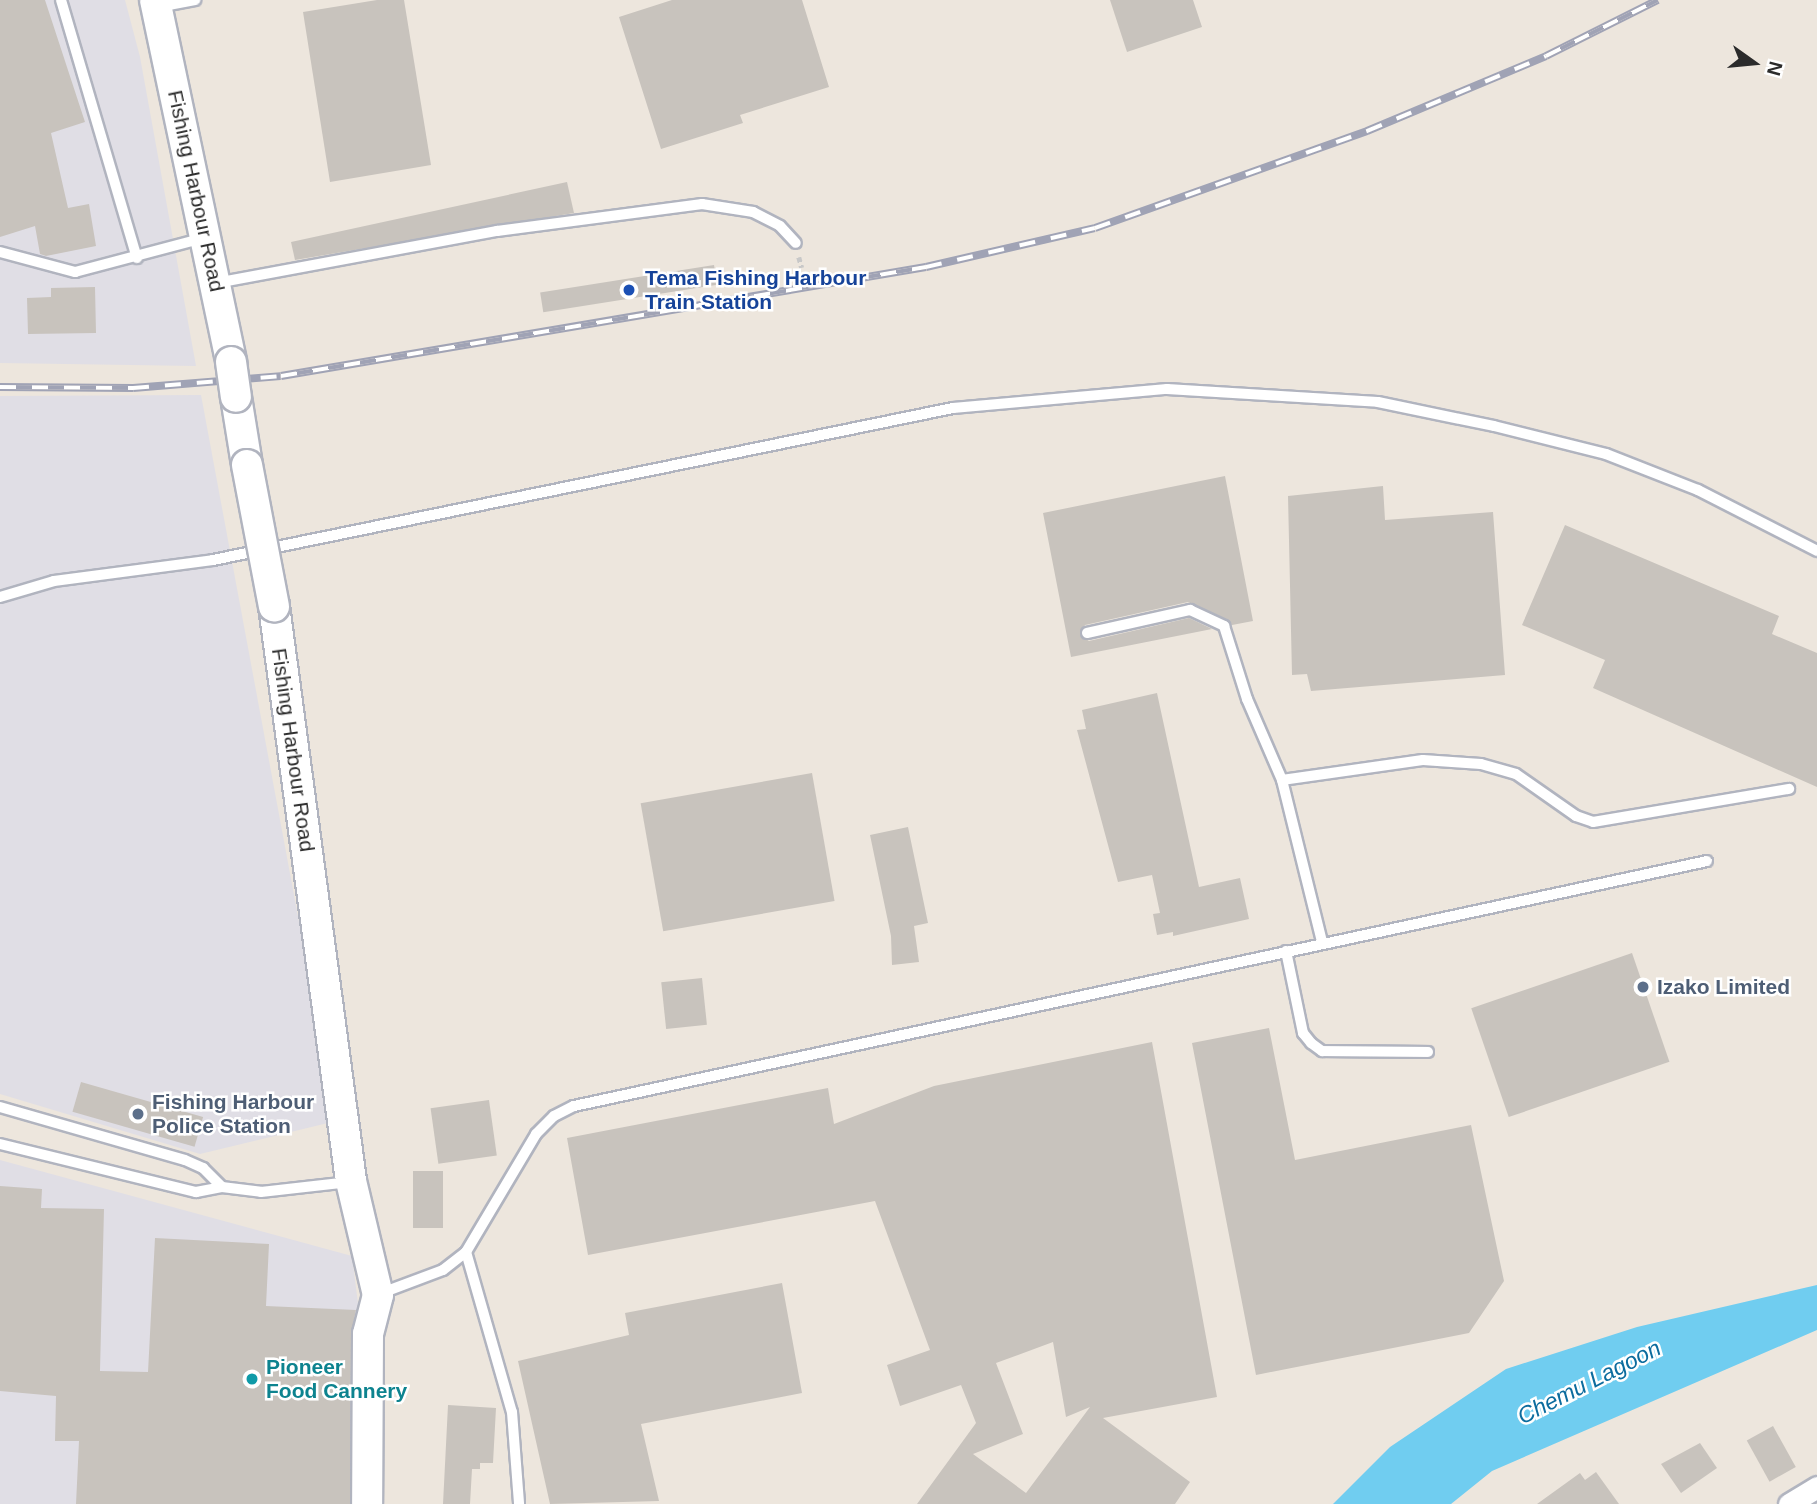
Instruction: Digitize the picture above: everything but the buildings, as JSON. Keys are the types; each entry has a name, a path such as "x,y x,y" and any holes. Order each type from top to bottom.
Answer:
{"street":[{"name":"Fishing Harbour Road","path":"155,4 216,283 274,607 351,1181 378,1295 368,1334 367,1504"},
{"path":"1789,1504 1817,1487"}],"lane":[{"path":"61,0 137,258"},
{"path":"155,4 195,0"},
{"path":"216,283 497,231 702,204 753,212 780,226 796,243"},
{"path":"0,252 75,272 207,238"},
{"path":"0,597 54,581 213,560 953,408 1167,389 1378,402 1518,432 1606,454 1698,490 1817,551"},
{"path":"1087,633 1190,610 1224,626 1247,699 1282,780 1322,942"},
{"path":"1282,780 1423,760 1481,764 1516,774 1576,816 1593,822 1789,789"},
{"path":"378,1295 443,1270 466,1252 536,1134 554,1115 575,1106 1322,942 1707,861"},
{"path":"1286,951 1303,1033 1322,1051 1428,1052"},
{"path":"0,1107 185,1160 203,1168 222,1187"},
{"path":"0,1144 196,1192 222,1187 261,1192 351,1181"},
{"path":"466,1252 512,1412 519,1504"}],"shaded area":[{"path":"0,0 125,0 140,57 196,366 0,363"},
{"path":"201,395 336,1121 200,1154 0,1094 0,396"},
{"path":"0,1160 352,1256 358,1304 355,1504 0,1504"}],"water":[{"name":"Chemu Lagoon","path":"1817,1285 1817,1330 1492,1471 1451,1504 1333,1504 1390,1447 1506,1369 1637,1327"}],"railway":[{"path":"0,387 133,388 281,376 926,267 1095,228 1367,131 1546,56 1658,0"}],"place":[{"name":"Tema Fishing Harbour Train Station","path":"629,290"},
{"name":"Izako Limited","path":"1643,987"},
{"name":"Fishing Harbour Police Station","path":"138,1114"},
{"name":"Pioneer Food Cannery","path":"252,1379"}]}
